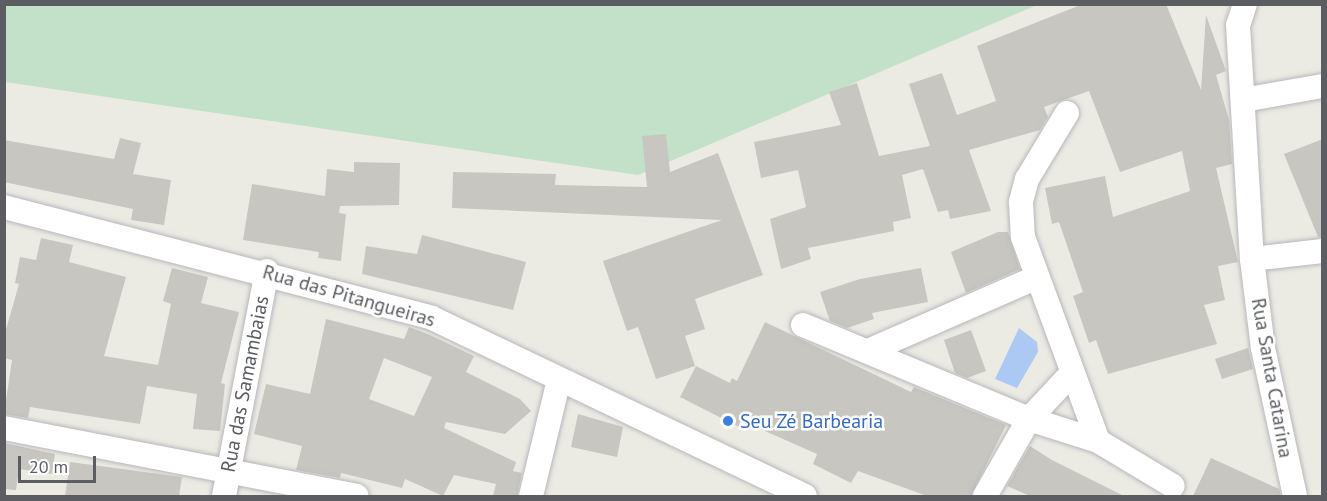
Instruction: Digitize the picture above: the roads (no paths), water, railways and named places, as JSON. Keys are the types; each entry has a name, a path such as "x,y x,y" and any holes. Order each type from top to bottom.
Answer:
{"street":[{"name":"Rua Santa Catarina","path":"1245,4 1238,26 1252,259 1263,348 1295,496"},
{"path":"1243,100 1323,86"},
{"path":"1067,113 1027,179 1021,202 1023,237 1035,278 1098,441"},
{"name":"Rua das Pitangueiras","path":"4,207 267,272 432,318 805,496"},
{"path":"1252,259 1323,251"},
{"name":"Rua das Samambaias","path":"224,496 267,272"},
{"path":"868,351 1035,278"},
{"path":"803,325 1029,419 1098,441 1173,486"},
{"path":"985,496 1029,419 1072,373"},
{"path":"531,496 559,379"},
{"path":"4,428 229,469 356,496"}],"water":[{"path":"1019,328 1037,342 1038,352 1017,388 995,379"}],"place":[{"name":"Seu Zé Barbearia","path":"728,421"}]}
